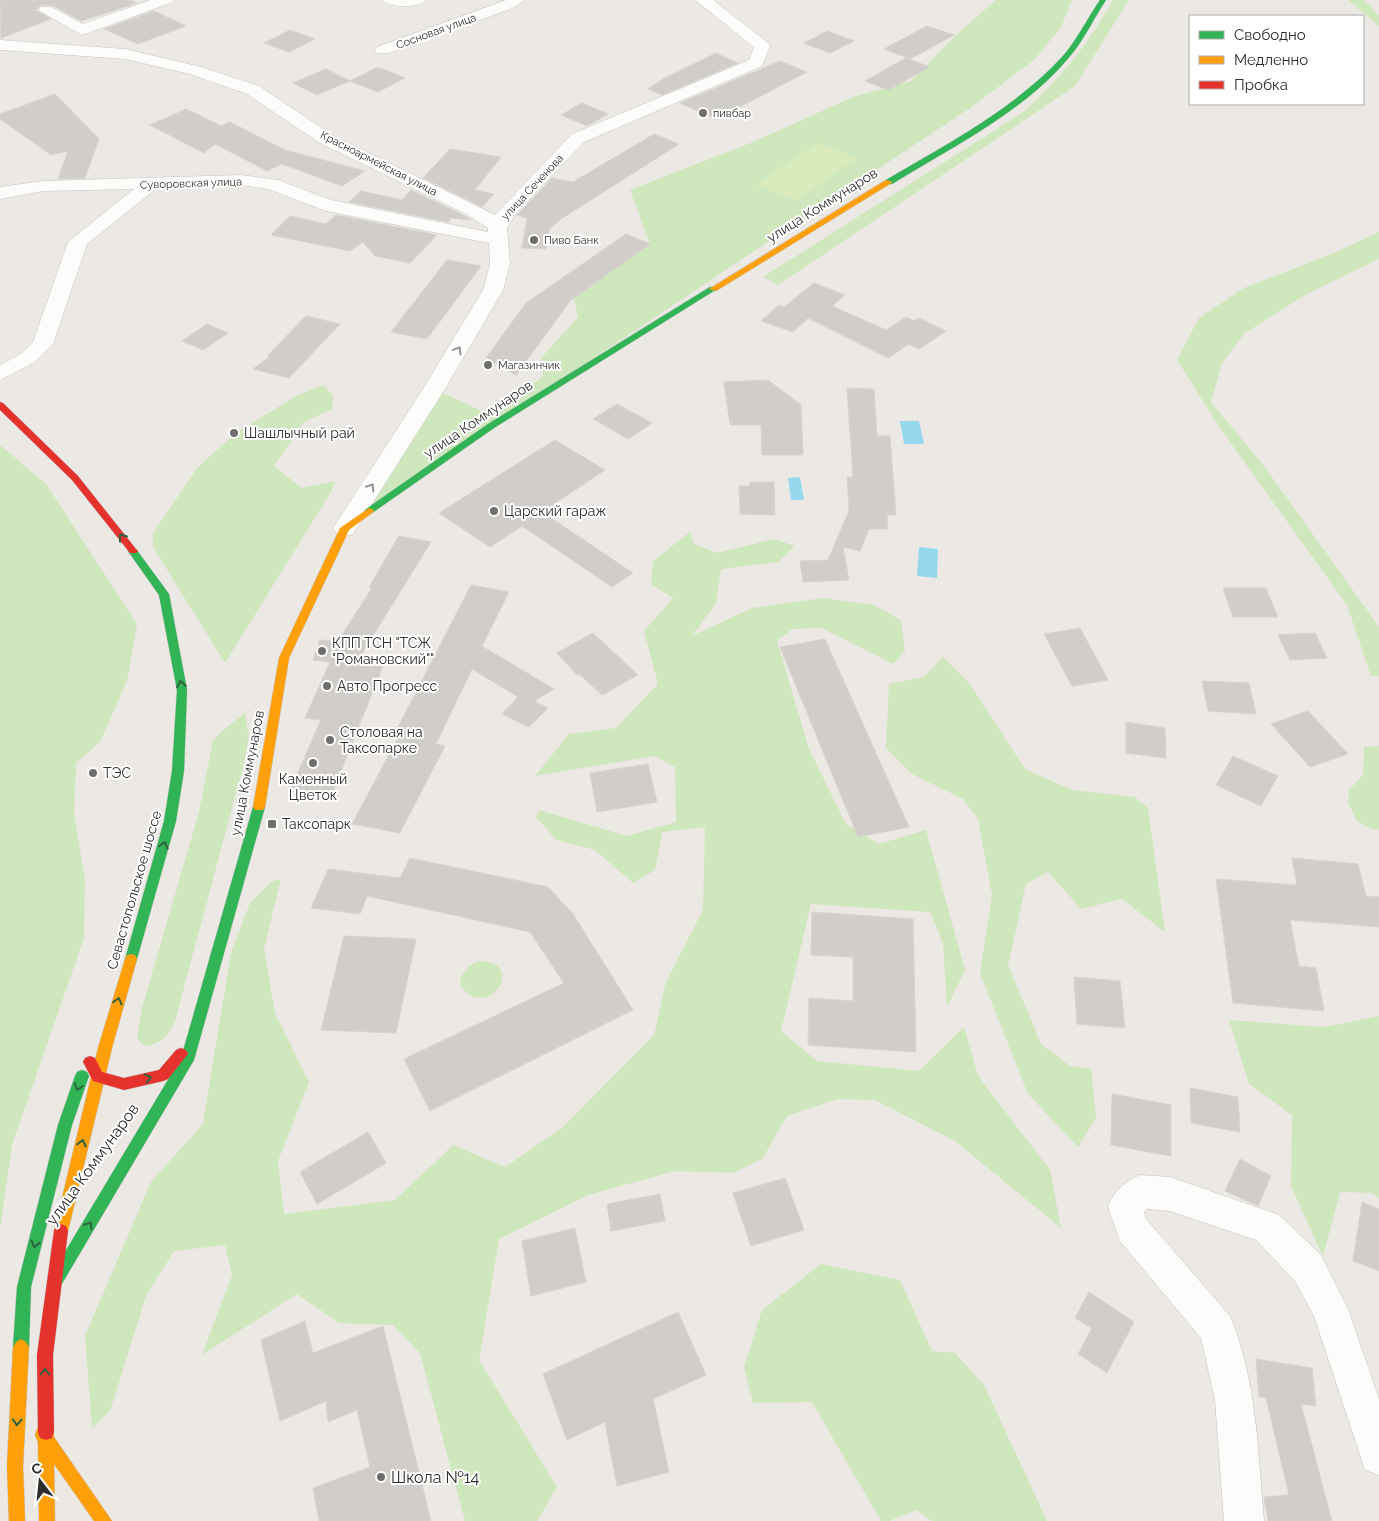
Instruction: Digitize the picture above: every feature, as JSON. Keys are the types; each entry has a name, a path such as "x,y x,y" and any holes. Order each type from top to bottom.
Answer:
{"main road":[{"name":"улица Коммунаров","path":"55,1282 186,1060 258,811 284,658 345,528 491,426 1004,111 1039,84 1064,58 1103,0"},
{"name":"Севастопольское шоссе","path":"0,405 75,478 111,521 164,594 182,690 178,771 170,821 105,1048 59,1238 45,1355 47,1521"},
{"path":"0,422 29,450"},
{"path":"107,537 130,562 142,584"},
{"path":"158,625 165,663"},
{"path":"110,986 146,863"},
{"path":"157,1064 197,1024"},
{"path":"17,1521 15,1466 24,1287 65,1125 91,1047 90,1064 98,1077 124,1084 163,1075 179,1058 197,1024"},
{"path":"105,1048 112,1061"},
{"name":"улица Коммунаров","path":"105,1173 186,1060"},
{"name":"улица Коммунаров","path":"24,1287 76,1214"},
{"name":"Севастопольское шоссе","path":"19,1382 45,1438"},
{"path":"45,1438 104,1521"}],"street":[{"path":"65,3 46,10 82,30 166,0"},
{"path":"392,0 418,0"},
{"name":"Сосновая улица","path":"383,50 508,6 517,0"},
{"name":"улица Сеченова","path":"345,528 434,389 493,290 499,272 500,258 497,232 509,209 578,138 756,63 762,46 703,0"},
{"path":"0,40 3,41 40,26"},
{"name":"Красноармейская улица","path":"0,45 125,54 195,70 253,90 326,138 473,210 497,232"},
{"name":"Суворовская улица","path":"0,193 43,186 241,180 272,184 326,205 497,232"},
{"path":"0,374 28,358 43,344 78,242 151,184"},
{"path":"1244,1521 1234,1400 1217,1329 1132,1229 1125,1207 1140,1192 1170,1194 1267,1227 1308,1268 1330,1309 1379,1456"}],"green space":[{"path":"996,0 1072,0 1061,27 1034,60 973,106 491,426 345,528 434,389 486,413 543,377 542,357 578,317 574,298 650,244 630,190 753,142 853,97 911,81 958,33"},
{"path":"1113,0 1129,0 1075,86 778,285 763,277 1025,111 1074,59"},
{"path":"1348,0 1364,0 1379,15 1379,26"},
{"path":"818,143 857,158 796,200 756,185"},
{"path":"1379,232 1379,259 1307,294 1245,333 1222,363 1211,402 1264,466 1379,627 1379,676 1371,676 1347,605 1220,428 1177,360 1199,318 1244,288 1334,253"},
{"path":"323,385 333,395 332,409 304,422 274,466 302,488 335,481 331,492 225,663 153,547 153,533 198,467 236,433 296,396"},
{"path":"0,445 46,484 137,624 127,681 100,742 76,763 74,813 85,879 84,938 12,1145 0,1229"},
{"path":"690,532 694,544 717,553 774,539 795,546 778,562 721,569 716,603 692,636 752,608 823,598 874,605 901,620 905,651 893,664 822,628 792,629 777,641 809,749 846,824 879,844 926,830 965,970 947,1007 943,943 930,912 811,904 781,1031 817,1061 919,1071 964,1027 978,1076 1050,1170 1061,1228 955,1141 875,1100 837,1099 787,1116 762,1159 733,1173 675,1171 588,1195 499,1239 479,1360 557,1487 537,1521 465,1521 420,1353 393,1325 339,1323 297,1294 202,1355 232,1275 225,1245 174,1251 146,1296 110,1411 92,1428 85,1336 151,1182 203,1124 231,953 250,903 271,882 281,879 264,949 275,1013 309,1082 278,1161 284,1214 395,1200 453,1145 505,1167 563,1127 654,1035 666,982 703,910 705,827 662,832 655,870 633,883 595,850 556,840 536,817 539,810 627,836 676,822 675,767 655,756 535,776 569,734 616,728 658,684 644,631 673,598 651,584 653,561"},
{"path":"943,657 970,684 1025,769 1072,790 1135,797 1148,808 1165,932 1122,899 1081,909 1048,872 1026,884 1008,965 1041,1044 1070,1066 1091,1069 1096,1118 1078,1147 1028,1094 980,973 992,895 978,819 963,799 912,774 886,748 889,684 924,677"},
{"path":"245,713 249,738 243,767 175,1021 164,1038 156,1043 145,1046 137,1039 142,1008 199,812 213,740"},
{"path":"1379,746 1379,829 1374,830 1357,821 1348,803 1349,790 1363,775 1364,747"},
{"path":"478,961 492,963 500,969 503,976 501,984 495,992 487,997 477,998 462,989 460,984 465,971"},
{"path":"1379,1016 1379,1198 1372,1193 1340,1192 1323,1257 1291,1186 1292,1115 1249,1084 1229,1020 1324,1027"},
{"path":"821,1264 900,1280 932,1351 955,1353 984,1385 1047,1521 932,1521 916,1510 889,1521 881,1521 812,1402 753,1403 744,1367 762,1310"}],"water":[{"path":"900,421 919,421 924,444 904,444"},
{"path":"800,477 804,500 791,500 788,478"},
{"path":"919,547 938,549 937,578 917,576"}],"building":[{"path":"0,0 130,0 137,3 81,21 52,5 41,5 36,10 51,19 1,38"},
{"path":"154,11 186,26 138,44 104,29"},
{"path":"927,26 954,35 910,59 884,49"},
{"path":"290,30 315,39 289,52 264,43"},
{"path":"827,31 854,41 830,53 804,43"},
{"path":"716,53 738,63 662,95 648,89 663,79"},
{"path":"906,58 930,67 888,90 865,81"},
{"path":"780,61 807,72 716,119 680,103"},
{"path":"376,68 405,78 378,92 350,81"},
{"path":"326,69 350,81 317,95 293,83"},
{"path":"55,94 99,139 85,178 58,179 68,151 51,155 0,119 0,114"},
{"path":"582,103 608,114 587,126 561,115"},
{"path":"186,109 221,126 230,122 285,150 365,171 342,186 282,164 267,171 215,144 204,153 150,125"},
{"path":"654,134 679,144 561,219 549,229 546,249 522,248 527,218 517,215 552,178 573,182"},
{"path":"450,149 501,157 475,190 494,194 482,207 423,178"},
{"path":"411,190 471,220 451,218 448,222 349,202 361,191 402,200"},
{"path":"336,215 437,235 410,263 375,256 363,242 350,251 271,235 290,216 326,224"},
{"path":"626,234 650,244 570,301 516,375 486,358 526,303"},
{"path":"447,260 481,266 427,339 391,332"},
{"path":"814,283 845,295 832,306 886,330 906,317 914,321 919,318 946,331 919,349 909,344 888,358 808,318 793,332 761,321 779,305 784,307"},
{"path":"306,316 340,324 289,378 253,369 269,357 268,355"},
{"path":"207,324 228,333 203,350 182,341"},
{"path":"768,380 801,405 803,455 762,455 761,425 730,425 724,382"},
{"path":"847,388 874,389 877,436 890,436 896,515 887,515 888,529 869,529 860,551 843,547 849,580 803,582 800,561 828,560 849,511 847,477 853,477"},
{"path":"617,404 652,423 628,439 593,419"},
{"path":"555,440 605,470 542,512 633,573 612,587 522,526 490,547 439,513"},
{"path":"750,482 774,482 775,515 740,514 739,486 750,486"},
{"path":"399,536 431,542 356,663 383,666 332,794 291,788 321,720 305,718 330,662 313,660 320,640 338,641 372,588 369,587"},
{"path":"471,585 509,592 482,646 554,689 534,701 548,708 529,727 502,714 518,697 472,669 436,744 445,746 400,833 352,824 400,734 395,733"},
{"path":"1223,588 1266,588 1278,617 1233,617"},
{"path":"1080,628 1108,680 1072,686 1044,634"},
{"path":"593,633 638,675 602,695 579,674 577,675 557,653"},
{"path":"1315,633 1327,658 1290,660 1278,635"},
{"path":"825,639 909,827 858,837 780,647"},
{"path":"1202,681 1249,683 1256,714 1208,711"},
{"path":"1308,711 1348,754 1310,767 1271,724"},
{"path":"1126,722 1165,728 1166,758 1126,753"},
{"path":"1233,756 1278,776 1261,806 1216,785"},
{"path":"648,764 657,802 597,812 590,773"},
{"path":"410,858 548,887 573,914 633,1010 430,1111 404,1059 564,983 530,932 367,896 360,914 311,908 328,869 400,878"},
{"path":"1292,858 1358,864 1366,896 1379,897 1379,927 1290,920 1299,966 1316,968 1324,1011 1233,1003 1216,879 1297,885"},
{"path":"812,912 913,919 916,1052 808,1045 809,998 853,1001 853,957 811,955"},
{"path":"344,936 416,939 396,1033 321,1030"},
{"path":"1074,977 1120,981 1125,1028 1077,1024"},
{"path":"1190,1088 1238,1097 1240,1132 1191,1123"},
{"path":"1112,1094 1171,1105 1171,1156 1111,1145"},
{"path":"368,1132 386,1163 317,1204 300,1172"},
{"path":"1240,1159 1271,1176 1258,1206 1225,1191"},
{"path":"785,1178 804,1230 751,1246 733,1193"},
{"path":"660,1194 665,1221 611,1231 607,1204"},
{"path":"1362,1202 1379,1209 1379,1271 1353,1261"},
{"path":"575,1228 586,1282 531,1296 522,1241"},
{"path":"1089,1292 1134,1322 1107,1373 1078,1354 1092,1328 1075,1318"},
{"path":"678,1312 706,1375 653,1399 669,1472 617,1486 605,1422 567,1440 543,1374"},
{"path":"305,1321 313,1353 383,1326 431,1521 319,1521 313,1488 370,1467 357,1410 328,1422 326,1401 280,1421 261,1340"},
{"path":"1256,1359 1312,1368 1316,1406 1301,1404 1332,1521 1268,1521 1264,1497 1289,1495 1266,1398 1259,1397"}],"traffic: fast":[{"path":"889,182 980,127 1024,96 1044,79 1074,46 1103,0"},
{"path":"369,511 491,426 713,289"},
{"path":"131,959 170,821 178,771 182,690 164,594 133,551"},
{"path":"55,1282 187,1060 259,807"},
{"path":"21,1347 24,1287 65,1125 82,1076"}],"traffic: slow":[{"path":"713,289 889,182"},
{"path":"259,807 284,658 345,528 369,511"},
{"path":"61,1231 105,1048 131,959"},
{"path":"17,1521 15,1466 21,1347"},
{"path":"46,1432 47,1521"},
{"path":"43,1435 104,1521"}],"traffic: jam":[{"path":"0,405 75,478 133,551"},
{"path":"90,1062 98,1077 124,1084 163,1075 181,1054"},
{"path":"46,1432 45,1355 61,1231"}],"place":[{"name":"пивбар","path":"703,113"},
{"name":"Пиво Банк","path":"534,240"},
{"name":"Магазинчик","path":"488,365"},
{"name":"Шашлычный рай","path":"234,433"},
{"name":"Царский гараж","path":"494,511"},
{"name":"КПП ТСН \"ТСЖ \"Романовский\"\"","path":"322,651"},
{"name":"Авто Прогресс","path":"327,686"},
{"name":"Столовая на Таксопарке","path":"330,740"},
{"name":"Каменный Цветок","path":"313,763"},
{"name":"ТЭС","path":"93,773"},
{"name":"Таксопарк","path":"272,824"},
{"name":"Школа №14","path":"381,1477"}]}
